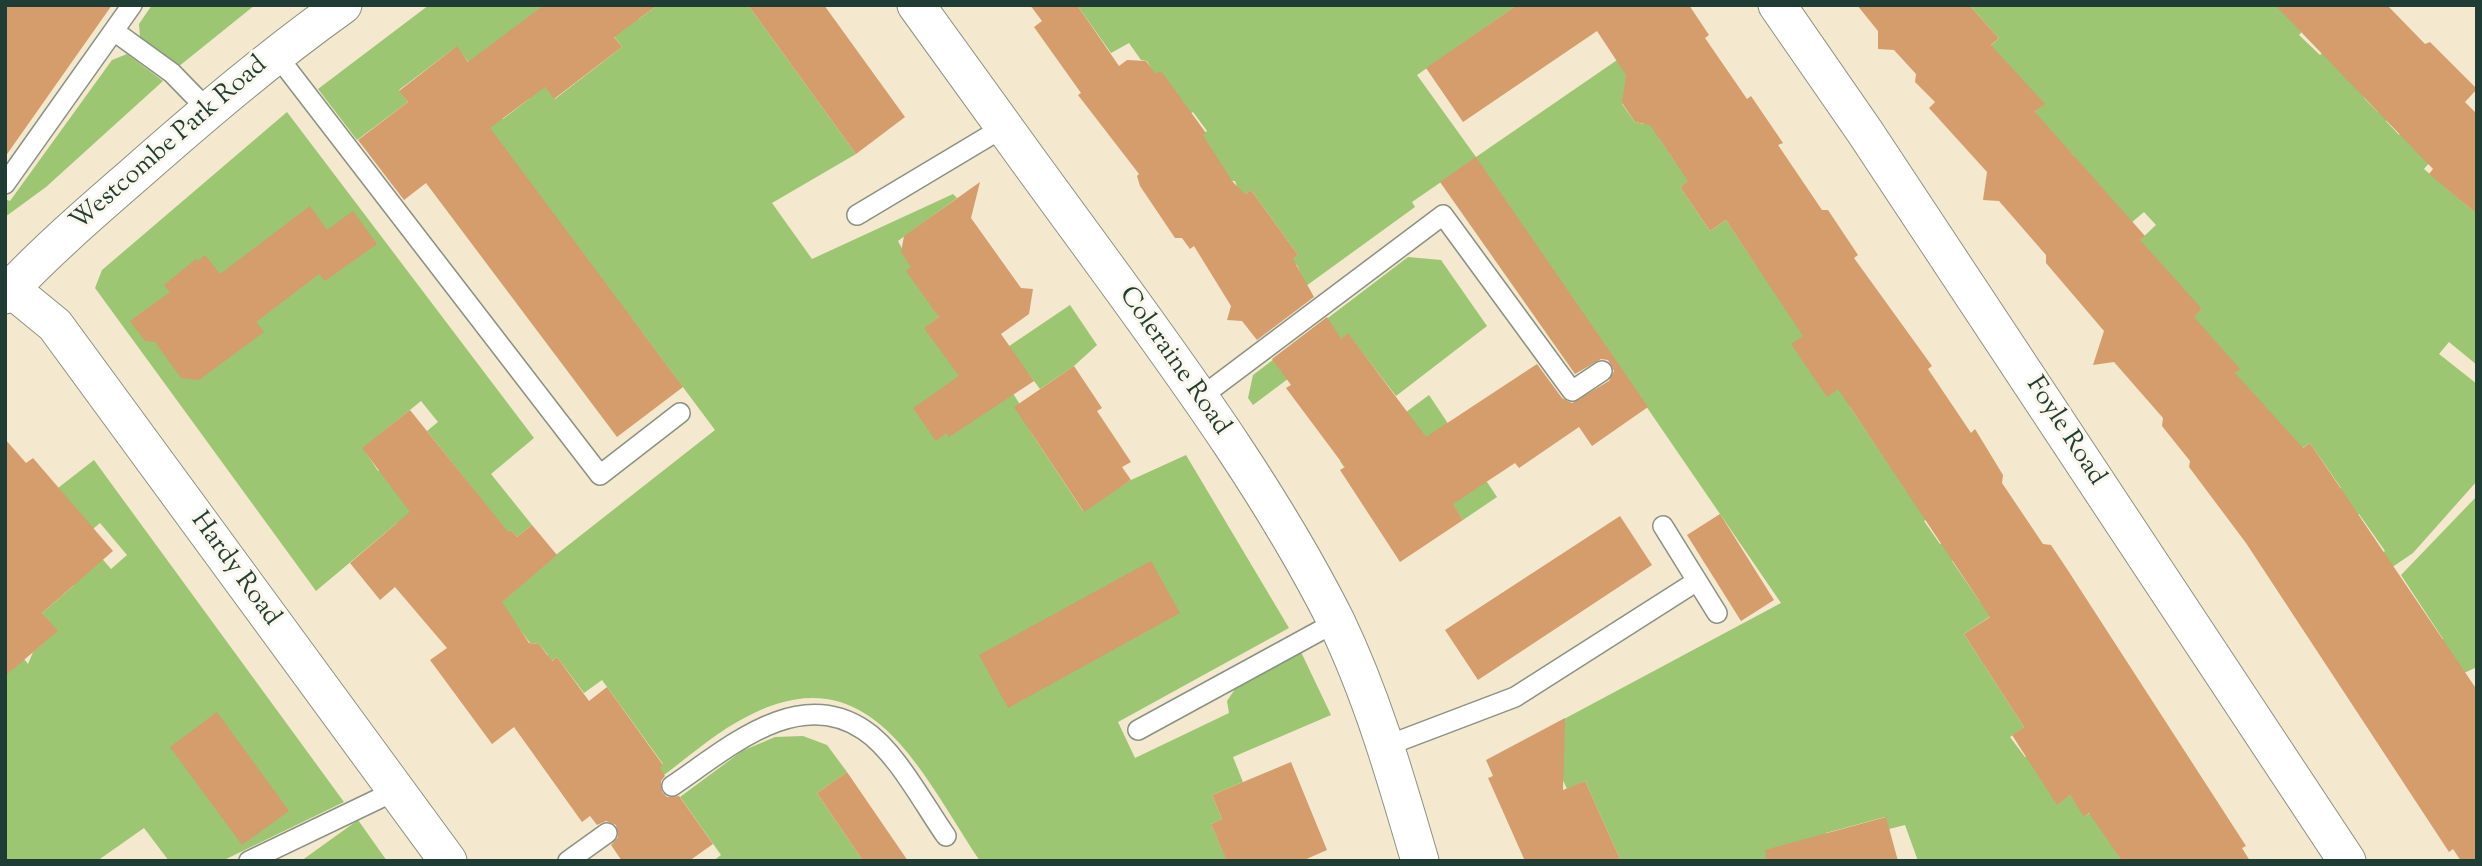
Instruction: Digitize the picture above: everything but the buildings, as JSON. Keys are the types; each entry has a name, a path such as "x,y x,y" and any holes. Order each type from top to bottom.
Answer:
{"street":[{"name":"Westcombe Park Road","path":"7,289 275,53 343,5"},
{"name":"Coleraine Road","path":"916,5 1201,397 1291,540 1336,621 1366,688 1420,861"},
{"name":"Foyle Road","path":"1777,5 1865,132 2347,861"},
{"name":"Hardy Road","path":"7,289 55,325 448,861"}],"lane":[{"path":"5,184 132,5"},
{"path":"114,31 172,73 208,110"},
{"path":"275,53 600,475 680,413"},
{"path":"857,215 1004,127"},
{"path":"1201,397 1443,215 1572,391 1602,371"},
{"path":"1663,526 1717,613"},
{"path":"1386,746 1515,697 1697,581"},
{"path":"1138,730 1336,621"},
{"path":"672,786 755,730 794,716 834,714 866,730 889,754 946,836"},
{"path":"249,861 397,790"},
{"path":"568,861 607,833"}],"green space":[{"path":"152,5 255,5 178,67 140,37 139,24"},
{"path":"429,5 547,5 472,66 456,47 399,90 408,102 357,140 318,89"},
{"path":"590,5 629,5 639,19 658,5 748,5 856,154 772,203 812,259 953,194 957,198 898,241 939,317 925,328 984,363 1070,305 1097,345 1074,366 1040,389 1028,373 1009,387 1019,403 1030,431 1083,511 1131,480 1186,455 1289,628 1118,722 1135,758 1229,713 1227,701 1235,689 1301,652 1331,715 1233,757 1243,782 1212,795 1222,819 1211,824 1227,860 1240,861 980,861 935,790 885,728 855,708 822,698 783,702 737,722 664,775 659,769 663,764 602,680 584,693 557,657 546,665 548,655 539,644 530,643 500,603 557,554 715,430 632,319 480,152 490,103 503,119 529,99 518,84 533,72 555,99 622,47"},
{"path":"1077,5 1517,5 1417,75 1476,157 1636,47 1634,87 1622,104 1635,122 1644,124 1673,104 1659,138 1676,163 1702,146 1714,164 1680,187 1710,231 1726,220 1757,266 1855,377 1867,395 1850,407 1906,490 1942,508 1924,521 1940,544 1958,532 1970,549 1952,561 1980,602 2007,605 1964,634 2024,727 2010,737 2025,757 2087,717 2057,804 2070,795 2085,816 2131,786 2108,839 2122,861 1918,861 1905,825 1889,829 1885,817 1826,833 1816,861 1621,861 1585,781 1567,789 1550,752 1564,744 1564,719 1781,603 1476,158 1412,202 1415,207 1306,286 1297,265 1289,262 1298,255 1251,190 1241,197 1235,181 1230,181 1210,155 1212,150 1208,143 1198,138 1207,131 1193,112 1181,120 1150,73 1151,68 1147,61 1141,60 1129,43 1111,53"},
{"path":"1969,5 2291,5 2310,23 2299,35 2320,55 2331,44 2365,99 2378,112 2386,106 2393,113 2386,121 2399,135 2407,127 2435,156 2424,169 2477,214 2477,365 2449,342 2439,354 2477,384 2477,481 2413,553 2363,587 2354,573 2385,551 2359,514 2328,536 2310,511 2341,488 2310,443 2295,453 2223,383 2239,369 2177,331 2202,309 2126,253 2156,225 2144,212 2118,234 2058,170 2074,156 2032,115 2044,104 1979,57 1999,38"},
{"path":"127,54 163,81 46,187 5,217 5,199 10,201 112,60"},
{"path":"287,112 534,438 491,474 532,525 517,537 511,530 495,542 412,540 397,523 316,591 95,288 102,270","holes":["421,401 438,422 427,431 473,489 381,469 378,471 363,448"]},
{"path":"1408,257 1441,260 1487,326 1396,396 1348,334 1253,405 1248,398 1253,375"},
{"path":"1429,395 1497,497 1463,520 1438,482 1388,438 1344,467 1340,461"},
{"path":"94,460 344,802 222,861 169,861 144,828 97,861 5,861 5,634 28,664 33,652 57,631 42,613 72,587 99,555 111,569 127,555 100,523 87,534 58,488"},
{"path":"2477,496 2477,667 2464,673 2410,662 2443,639 2401,575"},
{"path":"803,736 827,745 847,772 817,793 863,861 713,861 721,855 680,797 742,751 775,737"},
{"path":"358,820 387,861 301,861"}]}
